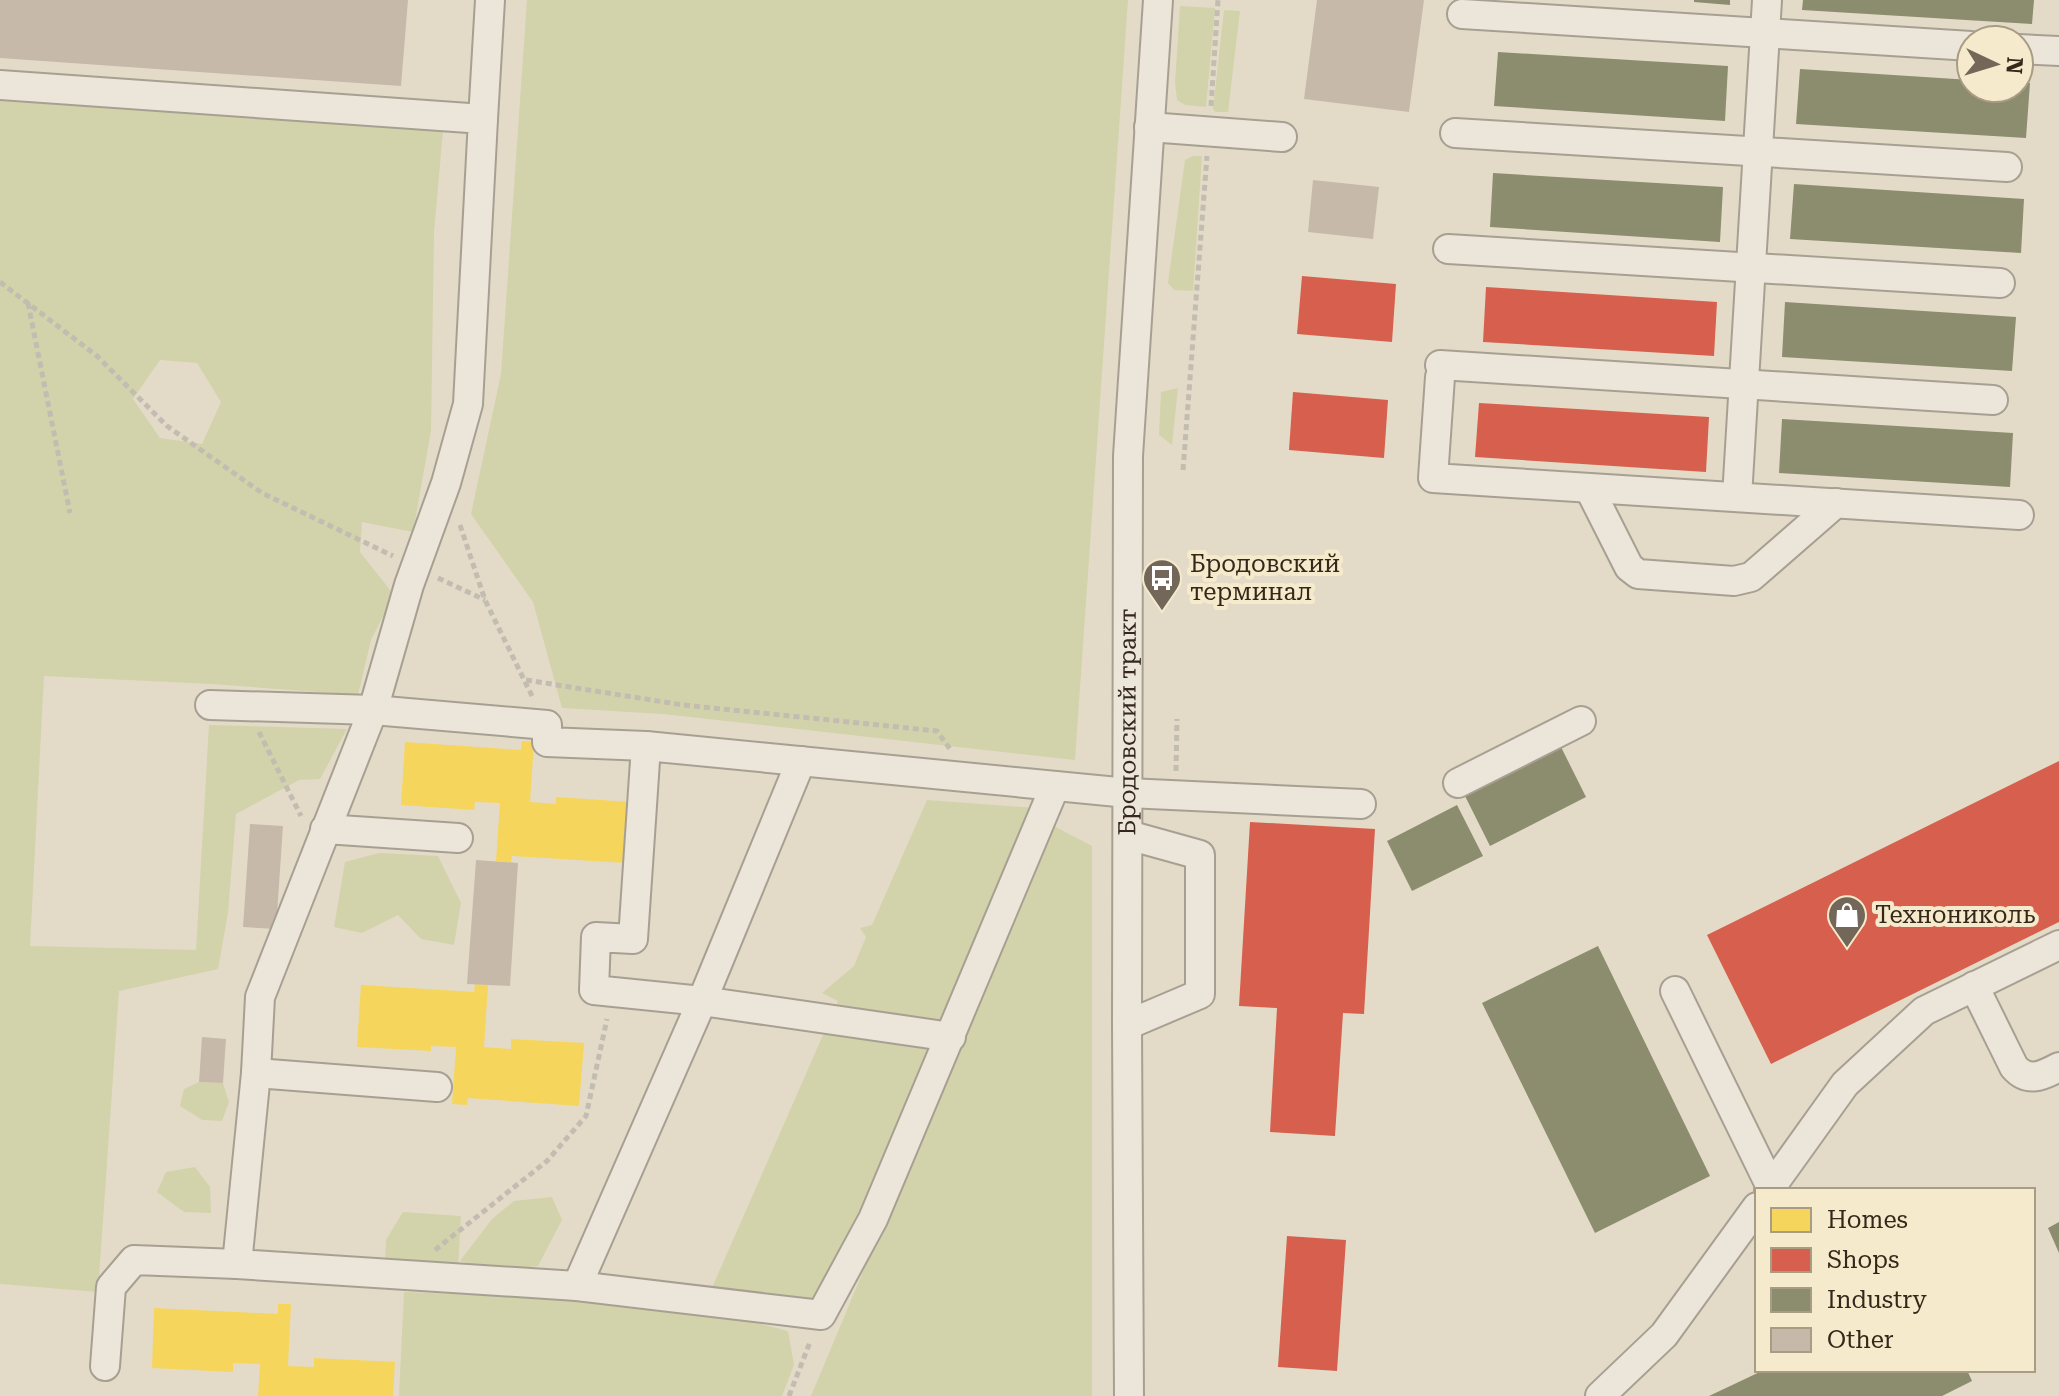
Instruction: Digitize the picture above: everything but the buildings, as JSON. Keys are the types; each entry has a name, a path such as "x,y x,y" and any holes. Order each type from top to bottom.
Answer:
{"street":[{"path":"237,1264 256,1073 260,997 373,710 415,567 446,483 468,404 490,0"},
{"name":"Бродовский тракт","path":"1129,1396 1128,456 1158,0"},
{"path":"1737,497 1767,0"},
{"path":"1462,14 1955,45"},
{"path":"2035,50 2059,51"},
{"path":"0,85 483,119"},
{"path":"1149,127 1282,137"},
{"path":"1455,133 2007,167"},
{"path":"1448,249 2000,283"},
{"path":"1993,400 1744,384 1440,371 1433,478 2019,515"},
{"path":"1589,488 1622,555 1638,574 1734,581 1751,577 1836,503"},
{"path":"210,705 373,710 547,725 547,742 646,746 1128,793 1361,804"},
{"path":"1458,783 1581,721"},
{"path":"646,746 633,939 596,937 594,990 702,1001 951,1037"},
{"path":"577,1286 702,1001 801,761"},
{"path":"105,1366 111,1287 134,1260 577,1286 821,1315 873,1219 1055,786"},
{"path":"1127,1025 1200,994 1200,855 1128,835"},
{"path":"322,840 458,838"},
{"path":"1770,1188 1845,1084 1924,1011 2059,945"},
{"path":"1974,986 2021,1076 2043,1076 2059,1067"},
{"path":"1675,991 1763,1188"},
{"path":"256,1073 437,1087"},
{"path":"1600,1396 1664,1335 1755,1209"}],"path":[{"path":"1183,470 1218,0"},
{"path":"0,282 97,356 167,426 262,493 485,600"},
{"path":"28,302 70,513"},
{"path":"446,483 485,600 547,725"},
{"path":"526,680 683,705 937,731 973,778"},
{"path":"246,706 322,840"},
{"path":"401,1277 547,1161 586,1116 613,990"},
{"path":"789,1396 821,1315"}],"green space":[{"path":"527,0 1128,0 1075,760 663,714 562,708 533,602 471,514 501,374"},
{"path":"1180,6 1215,8 1206,107 1185,105 1177,100 1175,83"},
{"path":"1224,10 1240,11 1228,112 1216,112 1213,109"},
{"path":"0,93 427,120 443,131 434,232 431,431 413,532 362,522 360,552 394,595 371,640 358,695 44,676 30,946 196,950 209,725 347,729 320,779 299,780 236,814 228,913 218,969 119,991 98,1292 0,1284","holes":["160,360 197,363 221,402 202,444 160,438 133,399"]},
{"path":"1202,156 1193,291 1174,290 1168,283 1185,160"},
{"path":"1178,388 1172,445 1159,435 1161,392"},
{"path":"927,800 1035,808 820,1300 711,1290 838,1001 822,993 854,966 866,937 860,928 872,925"},
{"path":"1050,824 1092,846 1092,1396 811,1396"},
{"path":"379,853 438,856 461,903 454,945 421,939 398,915 362,933 334,927 345,862"},
{"path":"199,1082 223,1083 229,1102 222,1121 202,1120 180,1106 184,1089"},
{"path":"195,1167 210,1187 211,1213 184,1212 157,1192 166,1172"},
{"path":"552,1197 562,1220 538,1266 496,1271 460,1261 492,1219 514,1201"},
{"path":"403,1212 461,1216 458,1268 385,1262 386,1240"},
{"path":"404,1292 563,1298 719,1313 788,1331 794,1365 782,1396 399,1396"}],"place":[{"name":"Бродовский терминал","path":"1162,612"},
{"name":"Технониколь","path":"1847,949"}]}
